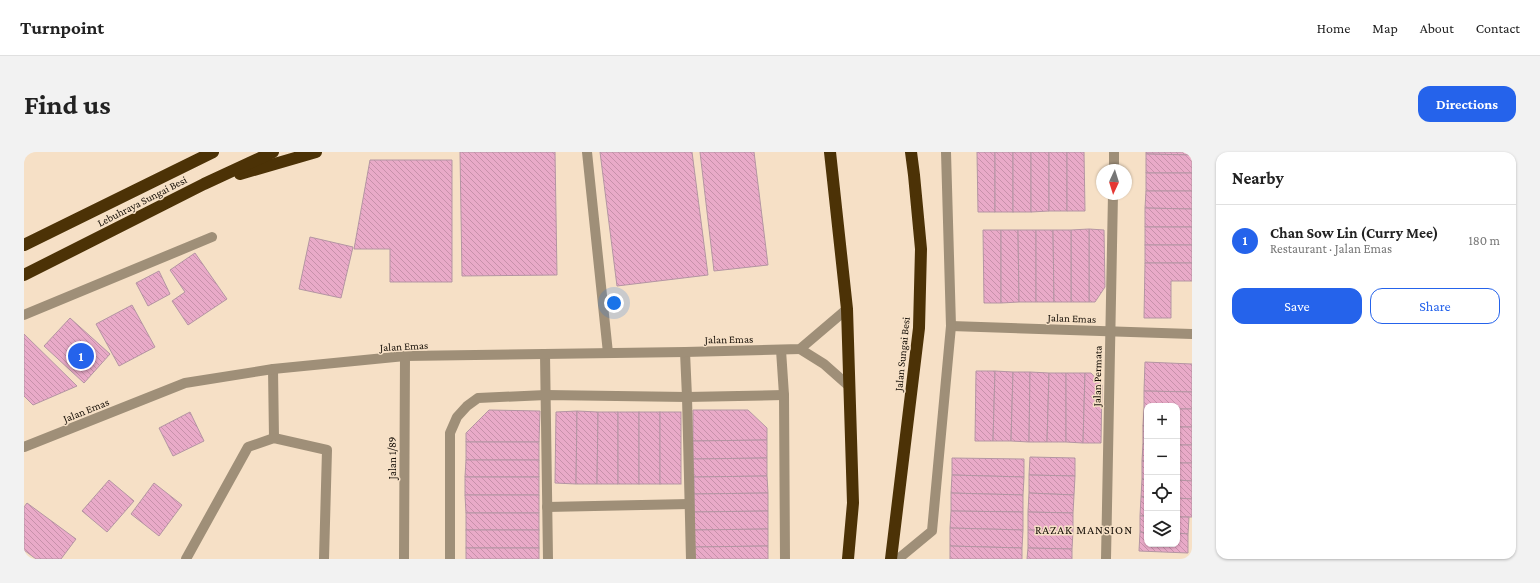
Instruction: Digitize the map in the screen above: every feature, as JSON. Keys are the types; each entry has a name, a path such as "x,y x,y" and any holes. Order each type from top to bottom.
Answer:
{"highway":[{"name":"Lebuhraya Sungai Besi","path":"24,245 213,152"},
{"name":"Lebuhraya Sungai Besi","path":"24,275 204,184 273,152"},
{"path":"204,184 316,152"},
{"path":"830,152 847,309 853,503 848,559"},
{"name":"Jalan Sungai Besi","path":"891,559 919,328 921,249 911,152"}],"street":[{"path":"587,152 608,353"},
{"path":"898,559 932,531 951,326 946,152"},
{"path":"1114,152 1114,164"},
{"name":"Jalan Permata","path":"1106,559 1113,200"},
{"path":"24,315 212,237"},
{"path":"847,309 800,349 824,364 850,387"},
{"name":"Jalan Emas","path":"951,326 1192,334"},
{"name":"Jalan Emas","path":"24,447 185,383 272,369 405,356 800,349"},
{"path":"781,350 784,395 785,559"},
{"path":"685,352 691,559"},
{"path":"545,354 548,559"},
{"name":"Jalan 1/89","path":"404,559 405,356"},
{"path":"272,369 274,438"},
{"path":"450,559 450,433 453,425 467,406 478,398 546,395 687,397 784,395"},
{"path":"186,559 248,447 274,438 327,450 324,559"},
{"path":"547,507 689,504"}],"building":[{"path":"460,152 555,152 557,275 462,276"},
{"path":"600,152 692,152 708,275 617,286"},
{"path":"700,152 754,152 768,265 714,271"},
{"path":"977,152 995,152 995,212 978,212"},
{"path":"995,152 1013,152 1013,212 995,212"},
{"path":"1013,152 1031,152 1031,212 1013,212"},
{"path":"1031,152 1049,152 1049,211 1031,212"},
{"path":"1049,152 1067,152 1067,211 1049,211"},
{"path":"1067,152 1084,152 1085,211 1067,211"},
{"path":"1146,152 1192,152 1192,155 1146,154"},
{"path":"1146,154 1192,155 1192,173 1146,173"},
{"path":"370,160 452,160 452,282 390,282 390,249 354,249"},
{"path":"1146,173 1192,173 1192,191 1146,191"},
{"path":"1146,191 1192,191 1192,209 1145,208"},
{"path":"1145,208 1192,209 1192,227 1145,227"},
{"path":"1145,227 1192,227 1192,245 1145,245"},
{"path":"1089,229 1104,230 1105,287 1095,302 1089,302"},
{"path":"1089,229 1089,302 1071,302 1071,230"},
{"path":"983,230 1001,230 1001,303 984,303"},
{"path":"1001,230 1018,230 1019,302 1001,303"},
{"path":"1018,230 1036,230 1036,302 1019,302"},
{"path":"1036,230 1053,230 1054,302 1036,302"},
{"path":"1053,230 1071,230 1071,302 1054,302"},
{"path":"310,237 353,247 341,298 299,289"},
{"path":"1145,245 1192,245 1192,263 1145,263"},
{"path":"195,253 227,299 188,325 172,301 185,292 170,270"},
{"path":"1145,263 1192,263 1192,281 1171,281 1171,318 1144,318"},
{"path":"159,271 170,294 148,306 136,283"},
{"path":"132,305 155,347 119,366 96,324"},
{"path":"70,318 110,354 84,383 44,346"},
{"path":"24,334 77,386 33,405 24,396"},
{"path":"1145,362 1192,364 1192,392 1144,391"},
{"path":"976,371 995,371 993,441 975,441"},
{"path":"995,371 1013,372 1011,441 993,441"},
{"path":"1013,372 1030,372 1029,442 1011,441"},
{"path":"1030,372 1049,373 1047,442 1029,442"},
{"path":"1049,373 1066,373 1066,442 1047,442"},
{"path":"1066,373 1085,373 1083,443 1066,442"},
{"path":"1085,373 1091,373 1102,385 1101,443 1083,443"},
{"path":"1144,391 1192,392 1192,409 1180,409 1180,403 1144,403"},
{"path":"1180,409 1192,409 1192,427 1180,427"},
{"path":"489,410 540,411 539,442 466,442 466,433"},
{"path":"693,410 748,410 767,428 767,440 693,441"},
{"path":"577,411 576,484 555,483 556,412"},
{"path":"577,411 598,412 597,484 576,484"},
{"path":"190,412 204,441 173,456 159,428"},
{"path":"598,412 618,412 618,484 597,484"},
{"path":"618,412 639,412 639,484 618,484"},
{"path":"639,412 660,412 660,484 639,484"},
{"path":"660,412 681,412 681,484 660,484"},
{"path":"1143,426 1144,426 1144,444"},
{"path":"1180,427 1192,427 1192,445 1180,445"},
{"path":"767,440 767,458 693,459 693,441"},
{"path":"466,442 539,442 539,460 466,460"},
{"path":"1143,444 1144,444 1144,461 1142,461"},
{"path":"1180,445 1192,445 1192,463 1180,463"},
{"path":"1030,457 1075,458 1075,476 1029,475"},
{"path":"767,458 767,476 694,477 693,459"},
{"path":"952,458 1024,459 1024,477 952,475"},
{"path":"466,460 539,460 539,477 465,477"},
{"path":"1142,461 1144,461 1144,479 1142,479"},
{"path":"1180,463 1192,463 1192,481 1180,480"},
{"path":"952,475 1024,477 1023,495 951,493"},
{"path":"1029,475 1075,476 1074,495 1029,493"},
{"path":"767,476 768,493 694,494 694,477"},
{"path":"465,477 539,477 539,495 465,495"},
{"path":"1142,479 1144,479 1144,497 1141,497"},
{"path":"109,480 134,501 107,532 82,511"},
{"path":"1180,480 1192,481 1192,499 1180,498"},
{"path":"154,483 182,505 159,536 131,514"},
{"path":"768,493 768,511 694,512 694,494"},
{"path":"951,493 1023,495 1023,512 951,511"},
{"path":"1029,493 1074,495 1073,513 1028,512"},
{"path":"465,495 539,495 539,513 466,513"},
{"path":"1141,497 1144,497 1144,516 1140,516"},
{"path":"1180,498 1192,499 1192,517 1180,517"},
{"path":"27,503 76,539 61,559 36,559 24,550 24,507"},
{"path":"768,511 768,529 694,530 694,512"},
{"path":"951,511 1023,512 1023,530 950,528"},
{"path":"1028,512 1073,513 1073,531 1028,530"},
{"path":"466,513 539,513 539,530 466,530"},
{"path":"1140,516 1144,516 1144,533 1140,532"},
{"path":"1180,517 1189,517 1188,534 1180,533"},
{"path":"950,528 1023,530 1022,548 950,546"},
{"path":"768,529 768,546 694,547 694,530"},
{"path":"466,530 539,530 539,548 466,548"},
{"path":"1028,530 1073,531 1072,549 1028,548"},
{"path":"1140,532 1144,533 1144,547 1180,547 1180,533 1188,534 1188,553 1139,551"},
{"path":"768,546 768,559 695,559 694,547"},
{"path":"950,546 1022,548 1022,559 950,559"},
{"path":"466,548 539,548 539,559 466,559"},
{"path":"1028,548 1072,549 1072,559 1027,559"}],"place":[{"name":"Chan Sow Lin (Curry Mee)","path":"81,356"}],"district":[{"name":"RAZAK MANSION","path":"1084,530"}]}
